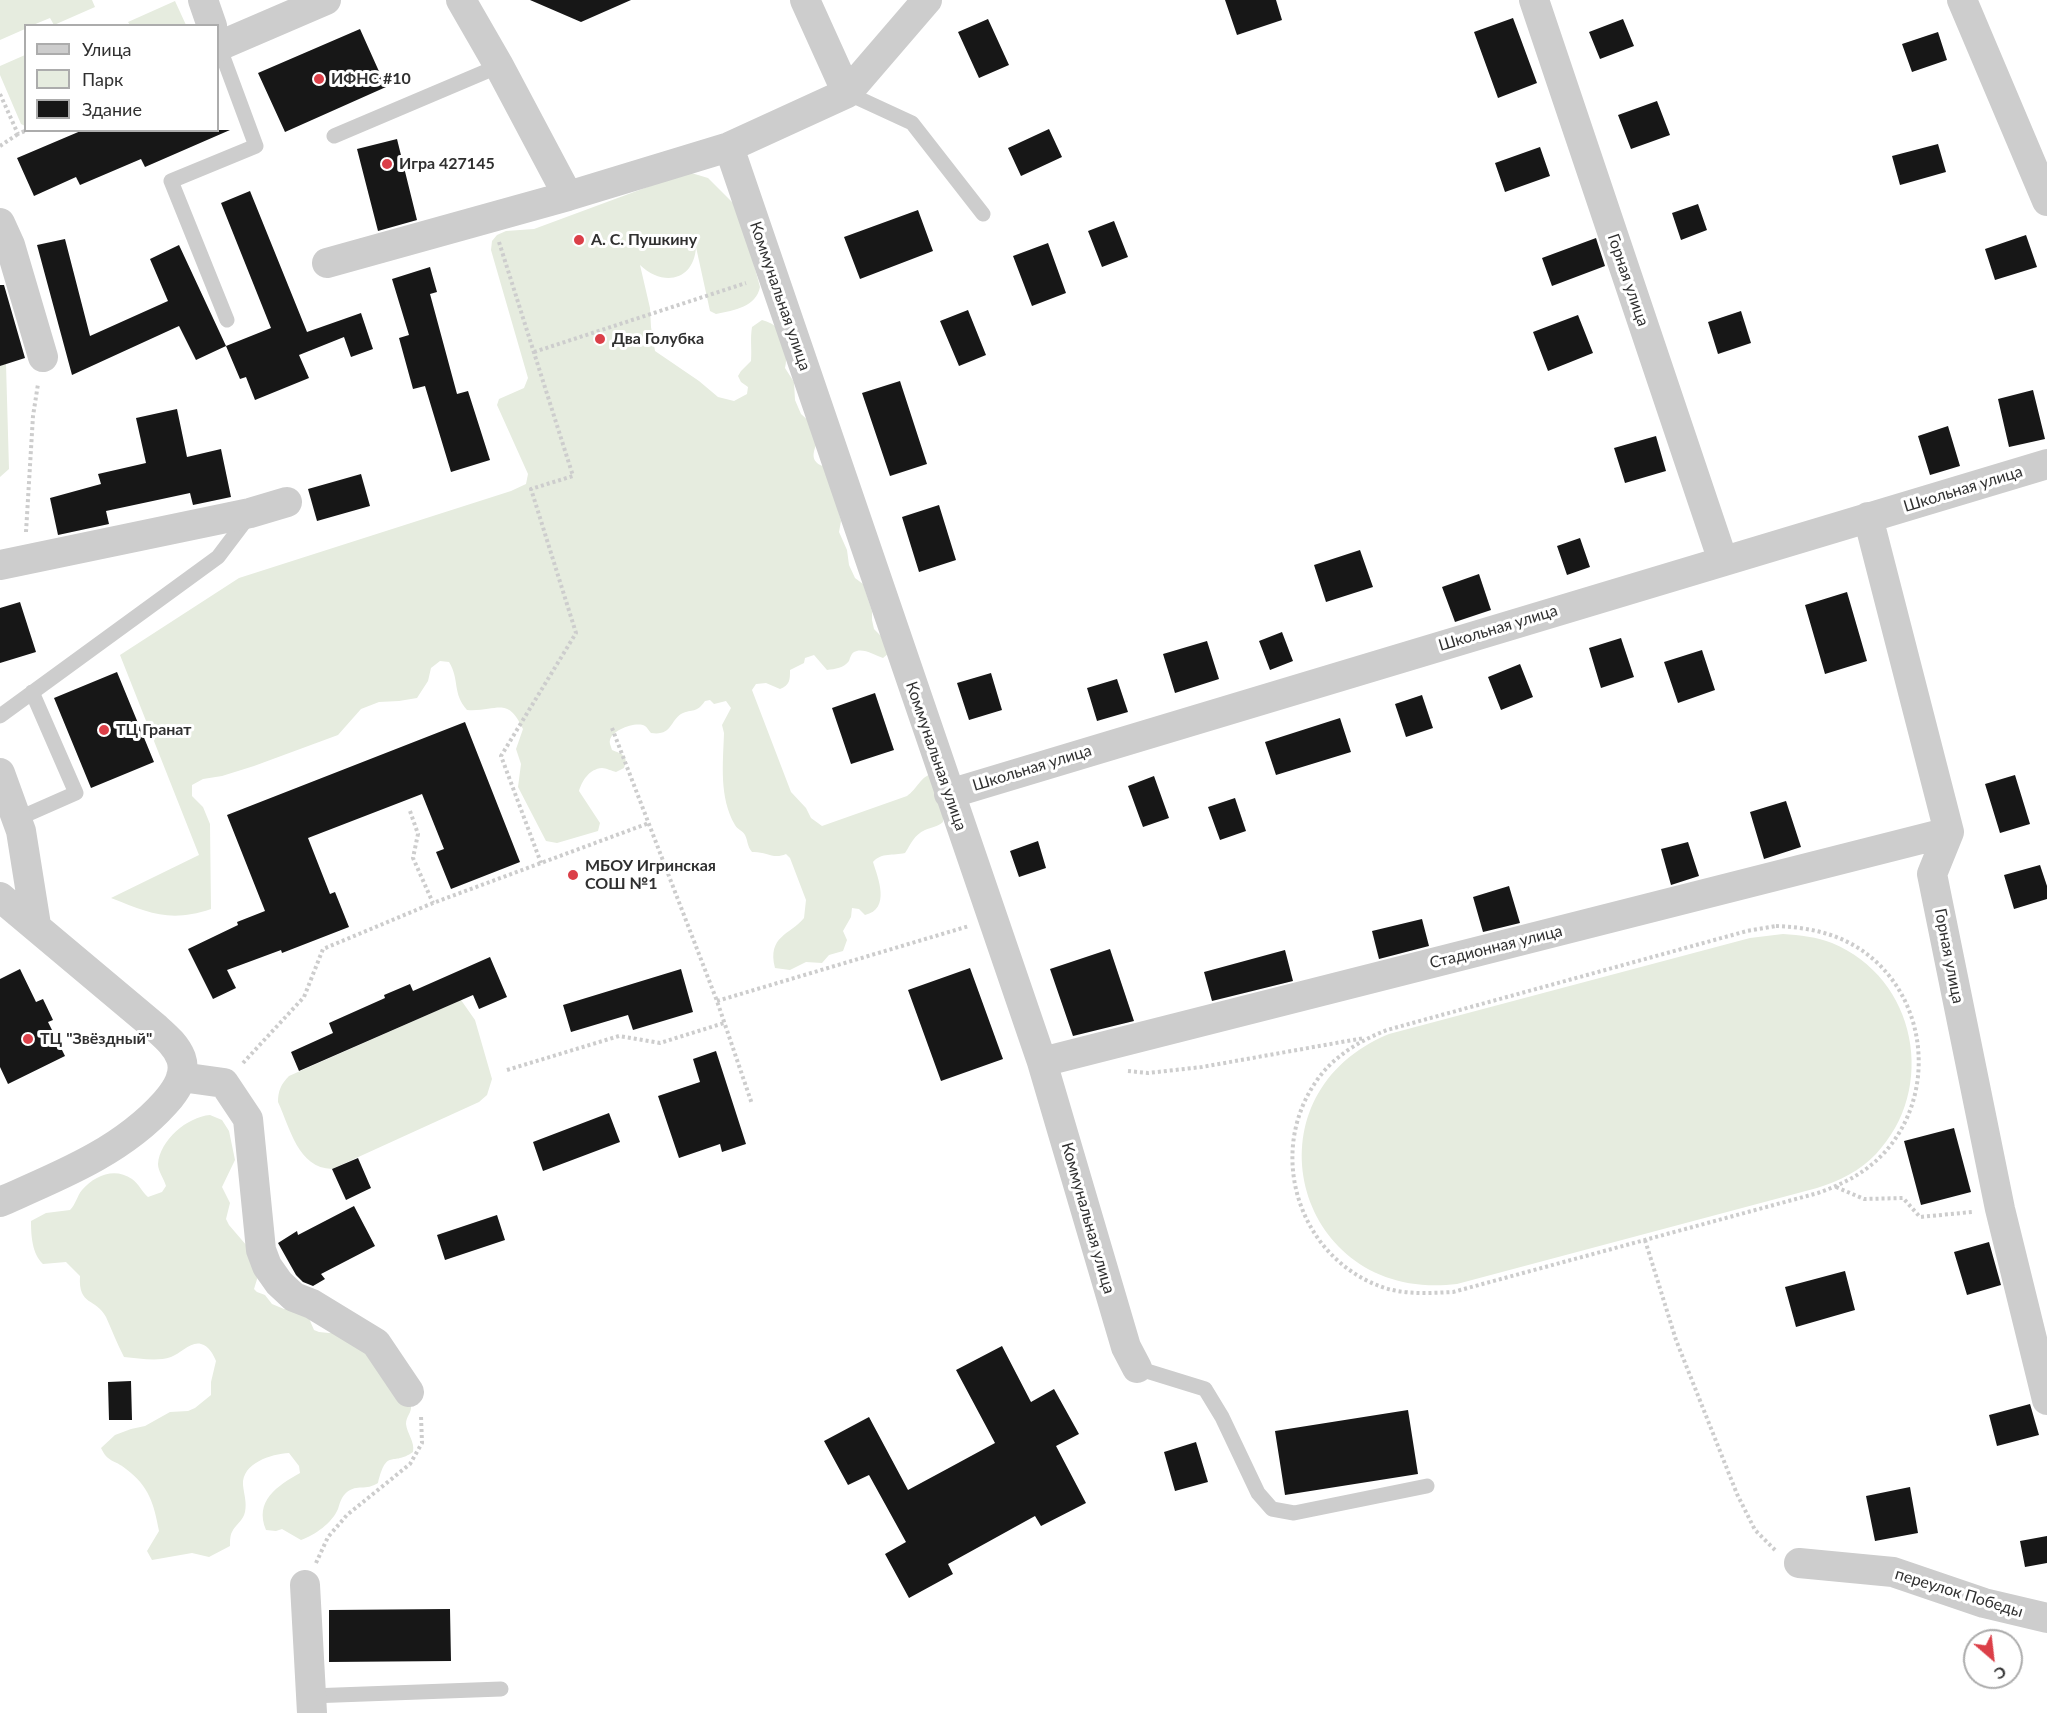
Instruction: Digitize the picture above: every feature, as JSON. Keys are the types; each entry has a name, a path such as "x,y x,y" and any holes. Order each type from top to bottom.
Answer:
{"street":[{"path":"204,0 212,24"},
{"path":"219,37 326,0"},
{"path":"461,0 500,66 568,196"},
{"path":"805,0 847,93"},
{"path":"327,263 568,196 729,147 847,93 927,0"},
{"name":"Горная улица","path":"1534,0 1723,561"},
{"path":"1962,0 2047,201"},
{"name":"Коммунальная улица","path":"729,147 1042,1062 1126,1347 1137,1368"},
{"path":"0,223 10,245 43,357"},
{"name":"Школьная улица","path":"949,794 2047,464"},
{"path":"12,562 250,513 287,502"},
{"path":"1868,517 1949,832"},
{"path":"0,773 21,831 36,925"},
{"name":"Горная улица","path":"1949,832 1932,873 2000,1209 2047,1400"},
{"name":"Стадионная улица","path":"1042,1062 1949,832"},
{"path":"0,897 36,925 174,1045 182,1060 181,1077 175,1092 135,1133 79,1167 0,1202"},
{"path":"181,1077 224,1083 248,1119 261,1250 267,1266 279,1283 294,1297 312,1304 376,1343 409,1392"},
{"name":"переулок Победы","path":"1799,1563 1893,1572 1984,1603 2047,1618"},
{"path":"305,1585 311,1704"}],"lane":[{"path":"219,46 256,146 171,181 227,320"},
{"path":"334,136 500,66"},
{"path":"847,93 912,123 983,214"},
{"path":"0,716 218,557 250,513"},
{"path":"17,819 75,793 32,692"},
{"path":"1137,1368 1205,1389 1222,1417 1258,1493 1272,1509 1294,1513 1427,1486"},
{"path":"311,1704 501,1689"}],"path":[{"path":"0,94 18,134"},
{"path":"0,146 24,131"},
{"path":"491,217 573,476 531,489 576,633 501,756 541,863"},
{"path":"534,352 772,274"},
{"path":"12,562 43,357"},
{"path":"612,728 717,1001 752,1104"},
{"path":"410,812 418,834 413,858 433,903"},
{"path":"224,1083 304,997 323,949 433,903 649,823"},
{"path":"717,1001 957,931 992,918"},
{"path":"1124,1070 1148,1072 1202,1068 1367,1037 1746,931 1776,926 1824,932 1854,945 1886,972 1903,996 1911,1013 1920,1054 1916,1093 1902,1129 1879,1158 1857,1175 1835,1187 1465,1289 1420,1294 1386,1288 1362,1278 1339,1263 1313,1233 1302,1212 1292,1174 1292,1148 1296,1126 1305,1100 1316,1081 1332,1063 1367,1037"},
{"path":"507,1070 619,1036 660,1043 724,1023"},
{"path":"1835,1187 1864,1199 1903,1198 1920,1217 2000,1209"},
{"path":"1645,1240 1676,1340 1737,1494 1755,1530 1772,1549 1799,1563"},
{"path":"328,1537 347,1515 410,1464 422,1443 421,1414 409,1392"}],"green space":[{"path":"0,0 92,0 95,7 56,24 53,24 50,18 35,24 24,24 24,29 0,40"},
{"path":"175,1 186,24 129,24 128,22"},
{"path":"24,55 24,126 21,124 0,75 0,66"},
{"path":"688,172 708,178 735,205 740,213 760,287 758,294 749,303 737,309 716,314 710,311 696,247 690,267 676,277 658,276 640,265 650,308 655,351 718,397 734,401 747,394 748,387 741,382 738,376 751,361 752,327 762,320 777,328 785,348 785,368 794,382 795,400 801,414 810,422 818,441 814,450 815,460 826,467 841,521 839,532 847,550 849,565 855,578 863,584 872,611 874,629 886,641 889,653 883,658 861,650 857,651 852,654 845,665 827,670 814,655 805,658 804,663 790,670 789,682 780,689 766,683 756,684 752,690 791,792 806,808 811,818 822,826 907,796 925,777 932,774 943,816 943,822 918,834 905,853 884,856 873,862 881,892 878,906 873,912 865,915 859,909 852,908 851,917 843,931 847,940 843,951 829,955 822,963 806,962 790,970 775,968 774,949 781,937 804,918 806,900 790,858 786,854 773,856 752,852 745,835 736,827 730,814 723,780 724,733 722,725 731,708 726,701 714,704 710,700 705,701 697,709 681,714 663,732 651,733 645,726 636,725 625,727 615,733 610,743 612,750 622,754 625,758 624,768 616,772 602,768 593,771 584,780 579,791 600,823 598,831 557,843 546,841 518,787 521,764 516,749 523,729 517,719 512,712 501,708 467,710 459,698 449,662 440,661 431,668 428,681 417,698 379,702 361,709 338,735 254,766 203,779 192,785 192,796 203,807 210,824 211,909 171,916 149,912 111,898 199,855 120,655 239,578 511,491 526,484 528,474 497,405 499,399 524,388 528,378 491,250 492,241 497,235 506,231 534,229"},
{"path":"6,364 9,469 0,477 0,366"},
{"path":"1783,934 1826,941 1861,959 1883,982 1900,1008 1909,1037 1912,1068 1907,1099 1895,1128 1876,1154 1856,1170 1841,1179 1817,1188 1457,1284 1401,1282 1357,1262 1325,1230 1306,1189 1302,1145 1314,1102 1342,1063 1389,1034 1750,938"},
{"path":"461,1000 475,1020 492,1079 487,1095 479,1102 332,1169 320,1167 311,1162 297,1145 278,1102 281,1088 289,1076"},
{"path":"210,1115 222,1120 229,1131 235,1160 222,1187 230,1203 226,1219 247,1246 258,1276 254,1289 265,1295 272,1304 284,1309 290,1308 308,1316 314,1330 329,1333 351,1328 411,1405 406,1424 413,1444 413,1452 387,1461 378,1483 370,1487 354,1488 347,1492 327,1524 301,1540 282,1529 266,1530 263,1520 265,1503 283,1483 300,1473 299,1466 289,1453 266,1458 252,1465 244,1477 245,1512 231,1533 230,1546 209,1557 192,1553 152,1560 147,1551 159,1531 149,1496 134,1475 109,1459 101,1448 115,1435 145,1426 170,1412 188,1411 195,1408 211,1395 211,1382 216,1361 208,1348 197,1344 165,1358 124,1357 106,1317 102,1311 88,1301 82,1292 80,1276 66,1262 43,1264 39,1260 33,1244 31,1221 46,1213 70,1210 80,1192 87,1185 106,1174 126,1175 148,1197 162,1192 166,1186 158,1164 164,1146 169,1138 184,1125"}],"building":[{"path":"530,0 631,0 581,22"},
{"path":"1225,0 1276,0 1282,20 1237,35"},
{"path":"1513,18 1537,83 1498,98 1474,32"},
{"path":"988,19 1009,65 979,78 958,32"},
{"path":"1623,19 1634,46 1600,59 1589,32"},
{"path":"360,29 386,87 285,132 258,73"},
{"path":"1938,32 1947,60 1912,72 1902,44"},
{"path":"1657,101 1670,135 1631,149 1618,115"},
{"path":"1049,129 1062,157 1021,176 1008,148"},
{"path":"219,130 230,130 145,167 141,159 80,185 76,177 34,196 17,158 78,132 219,132"},
{"path":"397,139 417,220 378,231 357,149"},
{"path":"1938,144 1946,172 1900,185 1892,156"},
{"path":"1540,147 1550,176 1505,192 1495,163"},
{"path":"250,191 307,332 361,313 373,349 351,357 344,337 299,355 309,378 255,400 246,377 240,379 226,346 271,328 221,203"},
{"path":"1698,204 1707,230 1681,240 1672,213"},
{"path":"918,210 933,251 860,279 844,237"},
{"path":"1114,221 1128,257 1102,267 1088,231"},
{"path":"2026,235 2037,267 1995,280 1985,249"},
{"path":"1596,238 1605,266 1552,286 1542,258"},
{"path":"65,239 90,336 168,301 150,259 179,245 226,346 196,360 179,326 72,375 37,245"},
{"path":"1048,243 1066,293 1032,306 1013,256"},
{"path":"430,267 437,292 430,294 457,394 468,391 490,460 451,472 425,386 413,389 399,338 409,335 392,279"},
{"path":"0,285 4,285 25,358 0,366"},
{"path":"968,310 986,355 959,366 940,321"},
{"path":"1741,311 1751,343 1718,354 1708,322"},
{"path":"1578,315 1593,353 1548,371 1533,332"},
{"path":"900,381 927,464 890,476 862,393"},
{"path":"2033,390 2045,439 2009,447 1998,399"},
{"path":"177,409 187,457 221,449 231,497 193,505 190,493 106,511 109,524 58,535 50,498 101,484 98,474 146,463 136,418"},
{"path":"1948,426 1960,466 1930,475 1918,436"},
{"path":"1656,436 1666,471 1625,483 1614,448"},
{"path":"361,474 370,506 317,521 308,489"},
{"path":"939,505 956,560 919,572 902,517"},
{"path":"1580,538 1590,567 1567,575 1557,546"},
{"path":"1360,550 1373,587 1326,602 1314,565"},
{"path":"1479,574 1491,610 1455,622 1442,587"},
{"path":"1847,592 1867,661 1825,674 1805,605"},
{"path":"20,602 36,652 0,663 0,608"},
{"path":"1282,632 1293,661 1270,670 1259,641"},
{"path":"1621,638 1634,677 1601,688 1589,648"},
{"path":"1207,641 1219,679 1175,693 1163,654"},
{"path":"1702,650 1715,690 1678,703 1664,662"},
{"path":"1520,664 1533,697 1501,710 1488,677"},
{"name":"ТЦ Гранат","path":"117,672 154,762 91,788 54,698"},
{"path":"991,673 1002,710 969,720 957,683"},
{"path":"1117,679 1128,712 1097,721 1087,688"},
{"path":"875,693 894,750 851,764 832,708"},
{"path":"1422,695 1433,728 1406,737 1395,704"},
{"path":"1340,718 1351,752 1276,775 1265,742"},
{"path":"465,722 520,862 451,889 436,852 444,849 422,794 308,838 330,894 335,892 349,927 282,953 281,950 227,970 236,988 213,999 188,949 238,925 237,922 265,911 227,815"},
{"path":"2015,775 2030,824 2000,833 1985,784"},
{"path":"1154,776 1169,818 1143,827 1128,786"},
{"path":"1235,798 1246,831 1220,840 1208,807"},
{"path":"1786,801 1801,847 1764,859 1750,812"},
{"path":"1038,841 1046,868 1019,877 1010,851"},
{"path":"1688,842 1699,876 1671,885 1661,849"},
{"path":"2040,865 2047,886 2047,899 2014,909 2004,875"},
{"path":"1509,886 1520,923 1483,932 1473,897"},
{"path":"1422,919 1429,946 1379,959 1372,931"},
{"path":"1110,949 1134,1021 1073,1036 1050,969"},
{"path":"1285,950 1293,981 1212,1001 1204,972"},
{"path":"490,957 507,997 479,1009 473,995 299,1071 291,1052 333,1033 329,1023 410,984 413,991"},
{"path":"970,968 1003,1059 941,1081 908,990"},
{"name":"ТЦ \"Звёздный\"","path":"20,969 36,1002 43,999 53,1020 48,1022 65,1056 8,1084 0,1067 0,979"},
{"path":"681,969 693,1012 633,1030 628,1015 571,1032 563,1005"},
{"path":"716,1051 746,1144 722,1152 720,1144 679,1158 658,1096 700,1082 693,1059"},
{"path":"609,1113 620,1142 543,1171 533,1142"},
{"path":"1954,1128 1971,1192 1921,1205 1904,1141"},
{"path":"358,1158 371,1188 346,1200 332,1169"},
{"path":"354,1206 375,1246 321,1274 325,1279 313,1286 303,1282 296,1275 278,1243 297,1231 298,1235"},
{"path":"497,1215 505,1240 445,1260 437,1235"},
{"path":"1989,1242 2001,1285 1967,1295 1954,1252"},
{"path":"1845,1271 1855,1310 1796,1327 1785,1287"},
{"path":"1002,1346 1031,1402 1054,1389 1079,1434 1056,1446 1086,1503 1041,1526 1035,1516 948,1564 953,1574 909,1598 885,1554 906,1542 869,1475 848,1485 824,1441 869,1417 908,1490 995,1443 956,1370"},
{"path":"131,1381 132,1420 109,1420 108,1382"},
{"path":"2030,1404 2039,1435 1997,1446 1989,1415"},
{"path":"1408,1410 1418,1474 1285,1495 1275,1431"},
{"path":"1196,1442 1208,1482 1175,1491 1164,1452"},
{"path":"1910,1487 1918,1533 1875,1541 1866,1496"},
{"path":"2047,1536 2047,1563 2025,1567 2020,1541"},
{"path":"450,1609 451,1661 329,1662 329,1610"}],"place":[{"name":"ИФНС #10","path":"319,79"},
{"name":"Игра 427145","path":"387,164"},
{"name":"А. С. Пушкину","path":"579,240"},
{"name":"Два Голубка","path":"600,339"},
{"name":"ТЦ Гранат","path":"104,730"},
{"name":"МБОУ Игринская СОШ №1","path":"573,875"},
{"name":"ТЦ \"Звёздный\"","path":"28,1039"}]}
